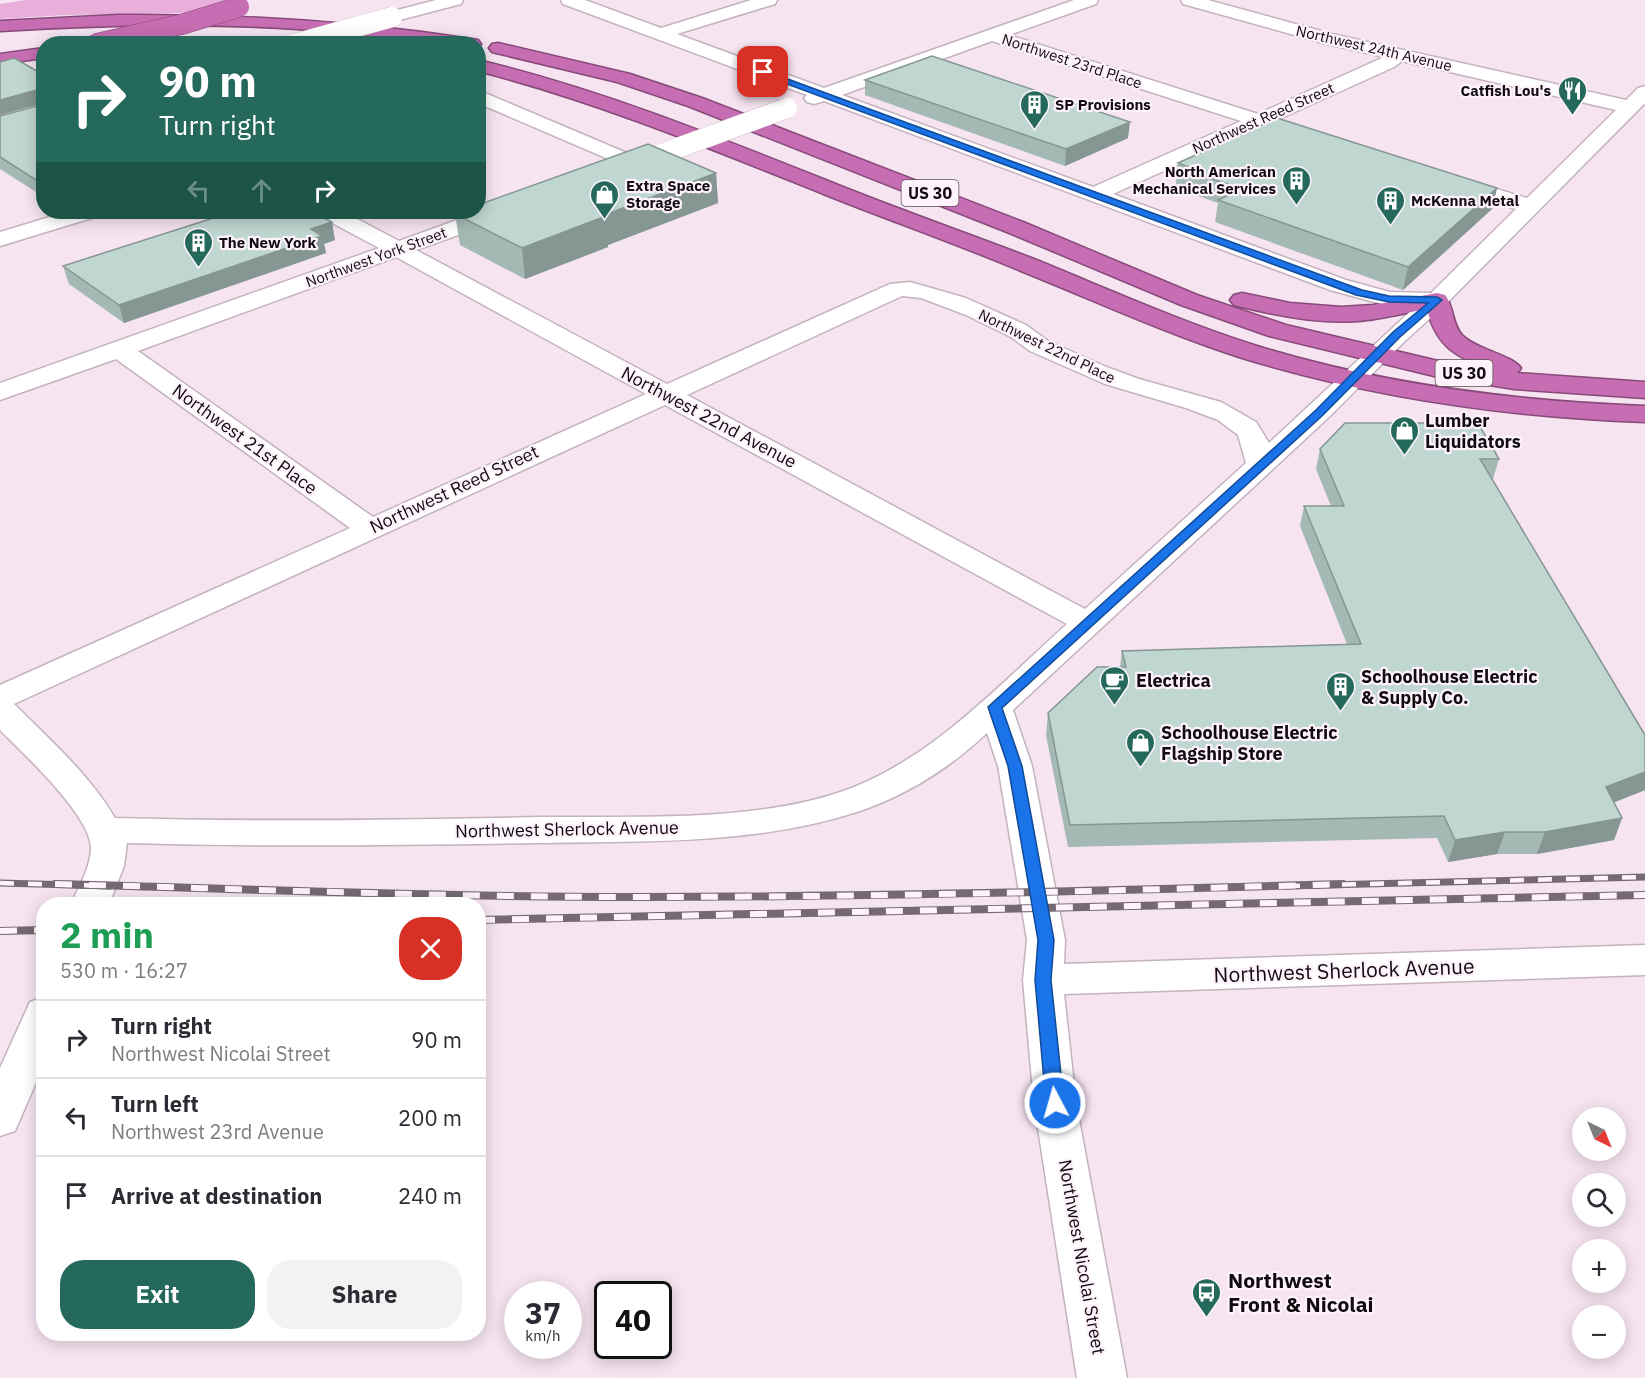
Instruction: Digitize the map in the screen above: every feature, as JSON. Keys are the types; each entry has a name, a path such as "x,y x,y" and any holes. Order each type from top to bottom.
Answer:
{"highway":[{"path":"130,36 183,24 247,3"},
{"path":"0,26 144,19 272,22 368,29 417,36"},
{"path":"74,36 213,36"},
{"path":"0,39 36,38"},
{"name":"US 30","path":"486,47 589,69 674,94 1015,227 1234,316 1289,333 1434,368 1514,381 1645,390"},
{"path":"0,59 35,54"},
{"name":"US 30","path":"486,67 588,96 657,119 1198,335 1279,361 1352,380 1484,403 1542,409 1645,414"},
{"path":"1015,227 1072,238 1214,291 1273,307 1325,312 1371,312 1437,300 1447,332 1455,340 1484,358 1552,385"}],"street":[{"path":"324,36 455,0"},
{"path":"569,0 1359,293 1389,299 1437,300"},
{"path":"659,34 770,0"},
{"path":"600,175 1090,0"},
{"name":"Northwest 24th Avenue","path":"1189,0 1315,35 1400,54 1637,99"},
{"name":"Northwest 23rd Place","path":"991,35 1326,142"},
{"name":"Northwest Reed Street","path":"1093,195 1388,63 1400,54"},
{"path":"486,99 634,162"},
{"path":"995,707 1319,412 1437,300 1637,99"},
{"path":"1439,178 1530,206"},
{"name":"Northwest York Street","path":"486,217 522,204"},
{"path":"0,239 64,219"},
{"name":"Northwest 22nd Avenue","path":"342,219 1088,623"},
{"name":"Northwest York Street","path":"0,392 481,219"},
{"name":"Northwest Reed Street","path":"0,698 887,292 911,288"},
{"name":"Northwest 22nd Place","path":"911,288 929,292 1019,331 1038,345 1113,378 1140,387 1189,398 1228,414 1245,426 1255,440 1260,464"},
{"name":"Northwest 21st Place","path":"120,350 369,528"},
{"name":"Northwest Sherlock Avenue","path":"106,830 309,834 461,832 694,826 770,819 829,808 856,800 897,781 948,749 995,707"},
{"name":"Northwest Nicolai Street","path":"995,707 1015,766 1046,940 1043,980 1055,1103 1102,1378"},
{"path":"0,710 82,796 106,830 110,846 93,897"},
{"name":"Northwest Sherlock Avenue","path":"1043,980 1645,960"},
{"path":"0,1118 36,1032"}],"shaded area":[{"path":"26,0 227,0 189,13 66,15 0,19 0,4"}],"building":[{"path":"932,56 1130,122 1066,149 865,80"},
{"path":"14,58 36,70 36,90 0,100 0,62"},
{"path":"36,106 36,180 0,157 0,116"},
{"path":"1277,118 1497,188 1408,267 1218,200 1242,189 1190,171 1194,169 1178,163"},
{"path":"648,144 716,173 522,248 465,219 486,219 486,202"},
{"name":"The New York","path":"210,219 326,219 332,222 311,229 322,236 119,305 63,266"},
{"name":"Schoolhouse Electric & Supply Co.","path":"1345,423 1478,423 1499,459 1480,459 1645,735 1645,772 1606,787 1622,818 1545,832 1505,832 1455,840 1444,816 1070,825 1048,713 1097,667 1126,667 1122,651 1361,644 1304,506 1344,506 1320,449"}],"railway":[{"path":"1286,886 1645,877"},
{"path":"0,883 110,886"},
{"path":"55,884 564,897 814,896 1343,884"},
{"path":"486,920 1645,895"},
{"path":"0,931 36,930"}],"place":[{"name":"Catfish Lou's","path":"1572,116"},
{"name":"SP Provisions","path":"1034,130"},
{"name":"North American Mechanical Services","path":"1297,206"},
{"name":"Extra Space Storage","path":"605,220"},
{"name":"McKenna Metal","path":"1390,226"},
{"name":"The New York","path":"198,268"},
{"name":"Lumber Liquidators","path":"1404,456"},
{"name":"Electrica","path":"1115,706"},
{"name":"Schoolhouse Electric & Supply Co.","path":"1340,712"},
{"name":"Schoolhouse Electric Flagship Store","path":"1140,768"},
{"name":"Northwest Front & Nicolai","path":"1207,1318"}],"route":[{"path":"763,72 1359,293 1389,299 1437,300 1397,335 1319,412 995,707 1015,766 1046,940 1043,980 1055,1103"}]}
